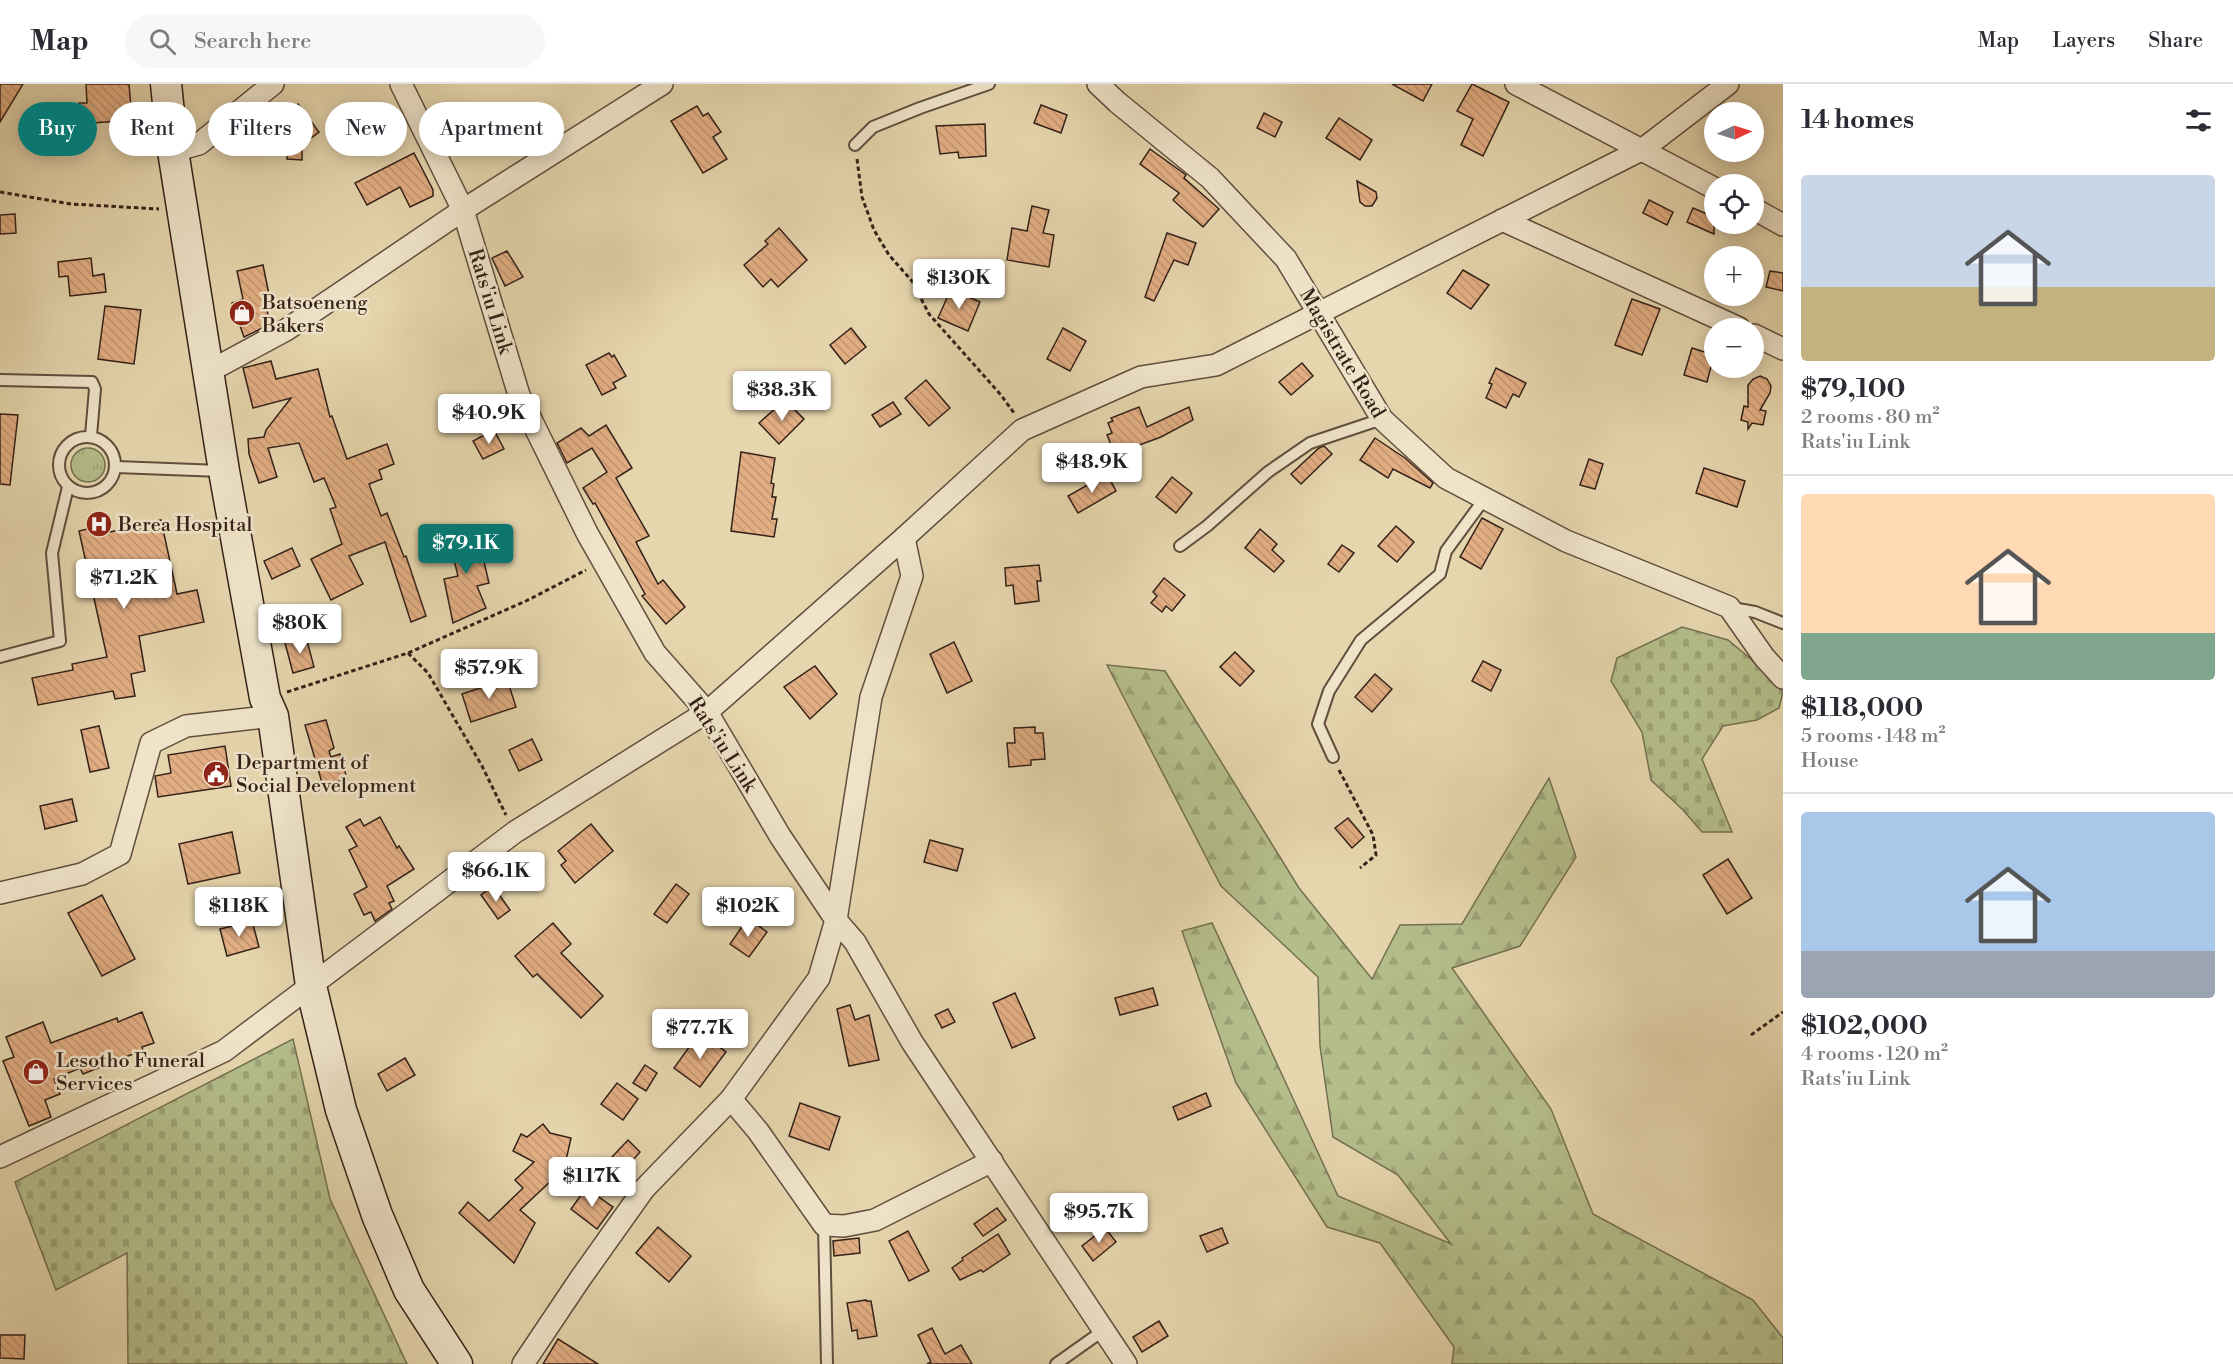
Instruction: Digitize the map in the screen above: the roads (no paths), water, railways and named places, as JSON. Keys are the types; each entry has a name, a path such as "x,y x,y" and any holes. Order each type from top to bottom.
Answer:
{"main road":[{"path":"166,84 168,102"},
{"path":"174,156 224,471 269,707 311,986 341,1110 377,1215 409,1290 457,1364"}],"street":[{"path":"196,145 273,84"},
{"name":"Rats'iu Link","path":"402,84 463,210 519,395 587,533 655,653 707,712 780,836 836,920 855,942 912,1042 1126,1364"},
{"path":"208,372 286,330 463,210 662,84"},
{"name":"Magistrate Road","path":"1098,84 1210,178 1286,259 1382,419 1446,478 1566,541 1729,607"},
{"path":"1516,84 1704,183"},
{"path":"0,1157 224,1051 515,832 707,712 1022,430 1142,377 1216,365 1643,149 1728,84"},
{"path":"1764,215 1783,225"},
{"path":"1502,220 1717,318"},
{"path":"1764,340 1783,349"},
{"path":"523,1364 644,1189 731,1099 819,978 836,920 871,697 912,576 904,538"},
{"path":"1729,607 1764,657 1783,678"},
{"path":"0,893 82,874 120,854 151,743 186,726 269,707"},
{"path":"731,1099 758,1131 824,1225 844,1226 875,1220 992,1161"}],"lane":[{"path":"855,145 873,127 989,84"},
{"path":"0,380 92,382 95,389 91,436"},
{"path":"1180,546 1207,526 1268,472 1310,443 1382,419"},
{"path":"91,436 101,440 109,447 115,456 116,467 114,477 108,485 89,494 79,493 68,487 61,477 59,465 62,452 69,442 80,437 91,436"},
{"path":"116,467 224,471"},
{"path":"0,657 60,641 52,553 68,487"},
{"path":"1333,757 1318,724 1329,691 1361,640 1440,574 1446,551 1485,498"},
{"path":"1729,607 1755,612 1783,623"},
{"path":"824,1225 827,1364"},
{"path":"1056,1364 1104,1330"}],"place":[{"name":"Batsoeneng Bakers","path":"242,313"},
{"name":"Berea Hospital","path":"99,524"},
{"name":"Department of Social Development","path":"216,774"},
{"name":"Lesotho Funeral Services","path":"36,1072"}]}
